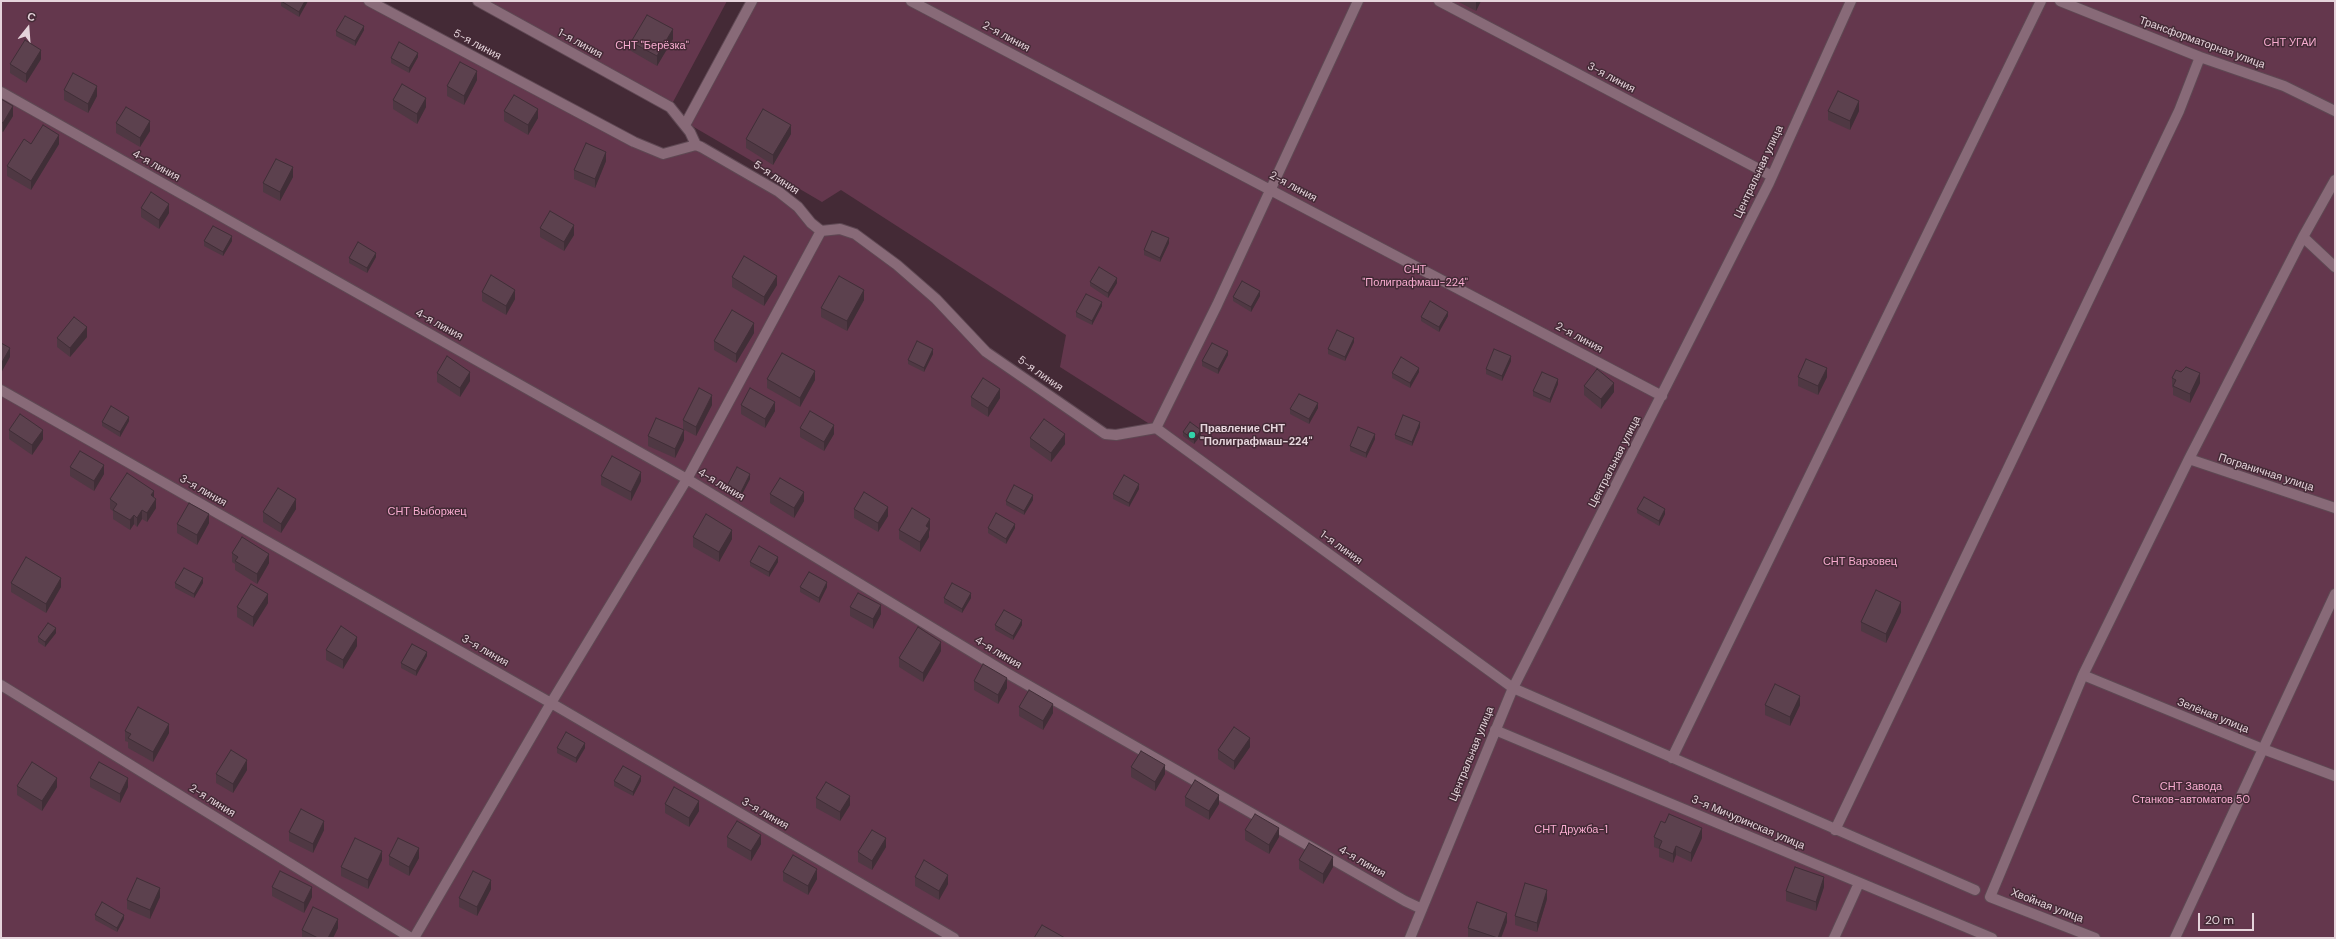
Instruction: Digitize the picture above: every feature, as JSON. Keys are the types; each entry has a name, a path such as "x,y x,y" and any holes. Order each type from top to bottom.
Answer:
{"street":[{"name":"5-я линия","path":"369,1 634,142 663,154 696,145 778,192 798,207 811,223 821,231 840,229 855,234 897,265 936,299 986,352 1105,434 1116,435 1156,428"},
{"name":"1-я линия","path":"478,1 670,107 685,126"},
{"path":"696,145 685,126 752,1"},
{"name":"2-я линия","path":"911,1 1270,188 1662,396"},
{"path":"1156,428 1217,305 1358,1"},
{"name":"3-я линия","path":"1439,1 1772,176"},
{"name":"Центральная улица","path":"1410,938 1513,688 1772,176 1851,1"},
{"path":"1672,758 2041,1"},
{"name":"Трансформаторная улица","path":"2060,1 2200,57 2284,86 2335,111"},
{"path":"1835,830 2179,111 2200,57"},
{"name":"4-я линия","path":"1,92 687,479 1005,672 1398,897 1422,909"},
{"path":"2084,675 2189,459 2302,237 2335,180"},
{"path":"413,938 551,703 687,479 821,231"},
{"path":"2302,237 2335,267"},
{"name":"3-я линия","path":"1,390 551,703 954,938"},
{"name":"1-я линия","path":"1156,428 1513,688 1975,890"},
{"name":"Пограничная улица","path":"2189,459 2335,508"},
{"path":"2175,938 2335,594"},
{"name":"Зелёная улица","path":"2084,675 2263,749 2335,776"},
{"name":"Хвойная улица","path":"2084,675 1990,897 2095,938"},
{"name":"2-я линия","path":"1,685 413,938"},
{"name":"3-я Мичуринская улица","path":"1495,730 1992,938"},
{"path":"1834,938 1860,883"}],"green space":[{"path":"1,1 370,1 663,153 701,147 765,184 811,223 855,234 986,345 1105,434 1159,430 1060,367 1066,335 841,190 822,202 687,123 752,1 2335,1 2335,938 1,938"},
{"name":"СНТ \"Берёзка\"","path":"477,1 727,1 673,102 663,103"}],"building":[{"path":"281,1 305,1 299,12"},
{"path":"647,15 673,29 657,56 631,42"},
{"path":"345,16 364,26 355,41 336,31"},
{"path":"25,40 41,50 26,74 10,64"},
{"path":"399,42 418,53 409,68 391,58"},
{"path":"460,62 477,71 464,96 447,86"},
{"path":"73,73 97,86 88,104 64,90"},
{"path":"402,84 426,98 417,114 393,100"},
{"path":"1838,91 1859,101 1850,121 1828,111"},
{"path":"514,95 538,109 528,125 504,111"},
{"path":"1,99 13,106 3,123 1,122"},
{"path":"126,107 150,121 140,138 116,123"},
{"path":"763,109 791,125 773,155 746,139"},
{"path":"43,125 59,135 31,181 7,166 24,139 31,144"},
{"path":"586,143 606,152 595,179 574,170"},
{"path":"276,159 293,167 280,192 263,183"},
{"path":"151,192 169,204 159,220 141,208"},
{"path":"550,211 574,225 564,242 540,228"},
{"path":"213,226 232,236 223,252 204,241"},
{"path":"1152,231 1169,238 1160,258 1144,250"},
{"path":"358,242 376,253 367,268 349,258"},
{"path":"744,256 777,276 764,297 732,277"},
{"path":"1099,267 1117,278 1108,293 1090,282"},
{"path":"491,275 515,290 506,306 482,292"},
{"path":"839,276 864,290 847,321 821,308"},
{"path":"1242,281 1260,291 1251,307 1233,297"},
{"path":"1086,294 1102,302 1092,321 1076,312"},
{"path":"1430,301 1448,312 1439,327 1421,317"},
{"path":"732,310 754,323 736,354 714,341"},
{"path":"74,317 87,327 70,348 57,338"},
{"path":"1337,330 1354,338 1345,357 1328,349"},
{"path":"917,341 933,349 924,368 908,360"},
{"path":"1,343 10,348 1,364"},
{"path":"1212,343 1228,351 1218,369 1202,361"},
{"path":"1494,349 1511,356 1502,376 1486,369"},
{"path":"782,353 815,371 800,398 767,379"},
{"path":"447,356 470,372 460,388 437,373"},
{"path":"1401,357 1419,368 1410,383 1392,373"},
{"path":"1806,359 1827,368 1818,386 1798,377"},
{"path":"2186,367 2200,373 2190,394 2173,386 2176,380 2172,378 2176,370 2181,372"},
{"path":"1597,369 1614,383 1601,399 1584,386"},
{"path":"1542,372 1558,379 1550,399 1533,391"},
{"path":"983,378 1000,389 988,408 971,397"},
{"path":"699,388 712,395 696,427 683,420"},
{"path":"750,388 775,402 765,419 741,405"},
{"path":"1299,394 1318,403 1309,419 1290,409"},
{"path":"111,406 129,417 120,432 102,422"},
{"path":"810,411 834,425 824,442 800,428"},
{"path":"20,414 43,430 32,445 9,430"},
{"path":"1403,415 1420,422 1412,442 1395,435"},
{"path":"656,418 684,430 675,449 648,436"},
{"path":"1044,419 1065,434 1051,453 1030,438"},
{"path":"1190,422 1201,430 1194,440 1183,432"},
{"path":"1358,427 1375,434 1366,453 1350,446"},
{"path":"80,451 104,465 94,481 70,467"},
{"path":"612,456 641,472 631,492 601,476"},
{"path":"737,467 750,474 740,494 727,486"},
{"path":"127,473 154,491 151,495 156,499 147,513 142,510 137,518 134,515 130,520 113,510 117,504 110,499"},
{"path":"1124,475 1139,484 1129,503 1113,494"},
{"path":"780,478 804,492 794,508 770,494"},
{"path":"1014,485 1033,495 1024,511 1006,501"},
{"path":"278,488 296,499 281,524 263,512"},
{"path":"864,492 888,507 878,523 854,509"},
{"path":"1644,497 1665,509 1659,521 1637,509"},
{"path":"189,503 209,514 197,535 177,524"},
{"path":"912,508 930,519 926,526 929,528 920,542 899,530"},
{"path":"996,513 1015,524 1006,539 988,528"},
{"path":"706,514 732,530 719,552 693,537"},
{"path":"242,537 269,554 257,574 235,561 238,557 232,553"},
{"path":"759,546 778,557 769,572 750,562"},
{"path":"26,557 61,578 46,604 11,583"},
{"path":"184,568 203,578 194,594 175,583"},
{"path":"809,572 827,582 819,598 800,587"},
{"path":"952,583 971,593 962,609 944,598"},
{"path":"251,584 268,594 253,617 237,607"},
{"path":"1876,590 1901,602 1886,634 1861,622"},
{"path":"858,593 881,605 873,619 850,607"},
{"path":"1004,610 1022,620 1013,636 995,625"},
{"path":"48,623 56,628 45,642 38,637"},
{"path":"341,626 357,637 343,660 326,650"},
{"path":"918,627 941,642 923,673 899,658"},
{"path":"412,644 427,652 416,671 401,663"},
{"path":"983,664 1007,678 998,695 974,681"},
{"path":"1775,684 1800,696 1790,717 1765,705"},
{"path":"1029,690 1053,704 1043,721 1019,707"},
{"path":"138,707 169,724 153,752 128,738 131,734 125,731"},
{"path":"1234,727 1250,738 1234,761 1218,750"},
{"path":"566,732 585,743 576,758 557,748"},
{"path":"231,750 247,760 233,784 216,774"},
{"path":"1141,751 1165,765 1155,782 1131,767"},
{"path":"32,762 57,778 42,801 17,786"},
{"path":"99,762 128,778 120,794 90,778"},
{"path":"623,766 641,776 633,792 614,781"},
{"path":"1195,780 1219,795 1209,811 1185,797"},
{"path":"826,782 850,796 840,812 816,798"},
{"path":"674,787 699,801 689,818 665,804"},
{"path":"301,809 324,821 313,844 289,832"},
{"path":"1255,814 1279,828 1269,845 1245,830"},
{"path":"1669,814 1702,828 1691,853 1676,846 1673,854 1659,848 1662,841 1654,837 1661,821 1665,823"},
{"path":"737,821 761,835 751,851 727,837"},
{"path":"872,830 886,838 872,861 858,852"},
{"path":"355,838 382,851 368,880 341,867"},
{"path":"398,838 419,848 409,867 389,856"},
{"path":"1309,843 1333,857 1323,874 1299,860"},
{"path":"793,855 817,869 808,886 783,872"},
{"path":"924,860 948,875 939,891 915,877"},
{"path":"1795,867 1824,877 1816,902 1786,891"},
{"path":"280,871 312,887 304,903 272,887"},
{"path":"473,871 491,880 477,907 459,898"},
{"path":"137,878 160,888 150,910 127,900"},
{"path":"1525,883 1547,890 1537,923 1515,916"},
{"path":"102,902 124,915 117,928 95,915"},
{"path":"1477,902 1507,913 1498,938 1468,928"},
{"path":"313,907 338,919 328,938 318,938 302,930"},
{"path":"1042,925 1065,938 1034,938"}],"place":[{"name":"Правление СНТ \"Полиграфмаш-224\"","path":"1192,435"}],"park label":[{"name":"СНТ УГАИ","path":"2290,43"},
{"name":"СНТ \"Полиграфмаш-224\"","path":"1415,276"},
{"name":"СНТ Выборжец","path":"427,512"},
{"name":"СНТ Варзовец","path":"1860,562"},
{"name":"СНТ Завода Станков-автоматов 50","path":"2191,793"},
{"name":"СНТ Дружба-1","path":"1571,830"}]}
